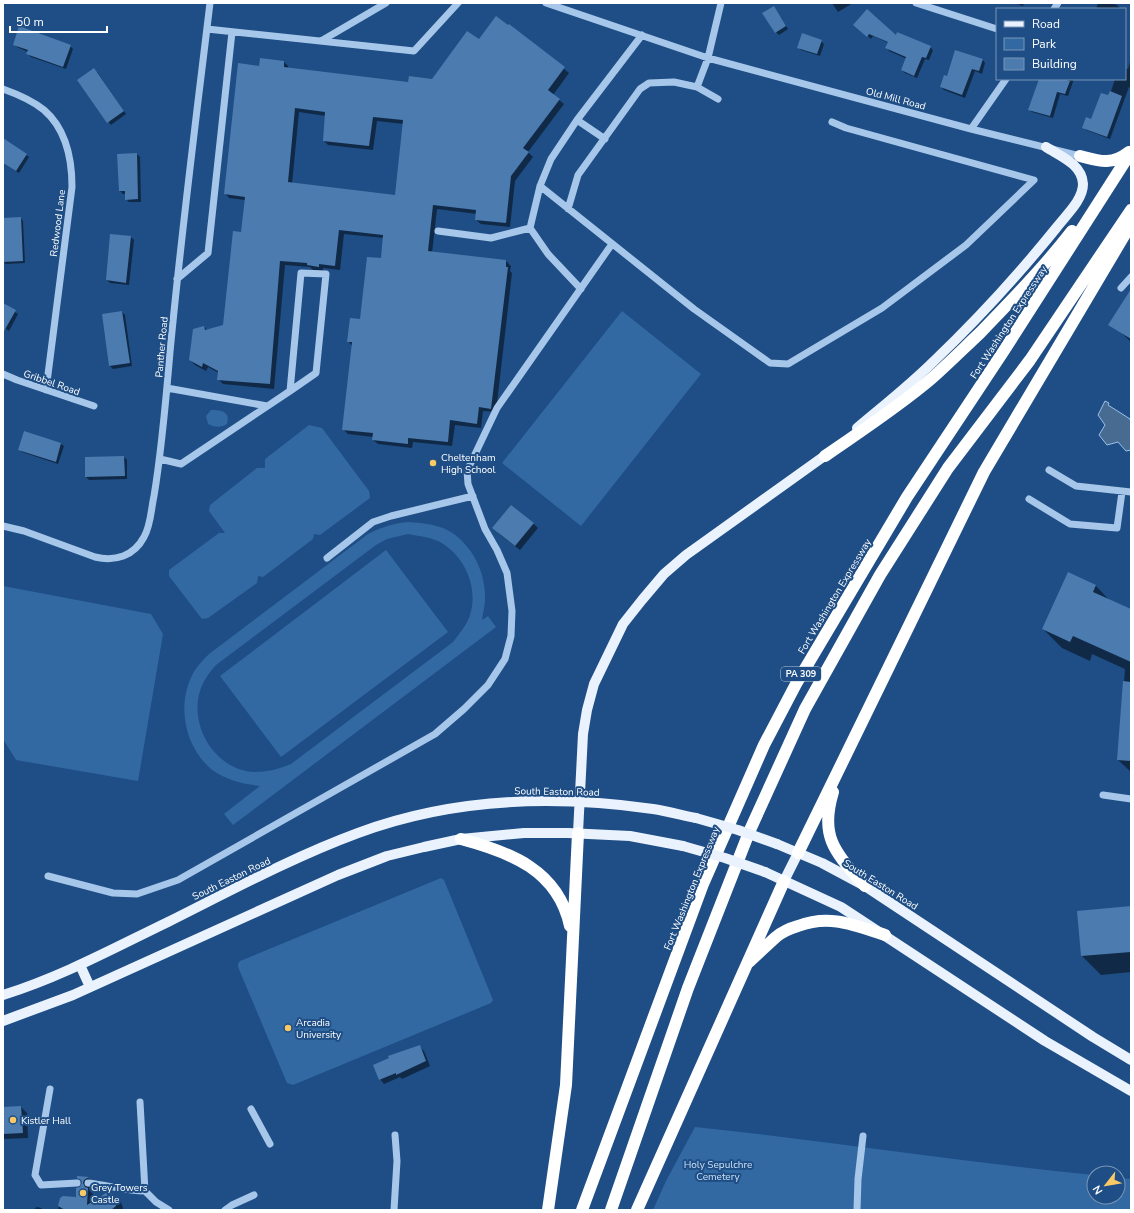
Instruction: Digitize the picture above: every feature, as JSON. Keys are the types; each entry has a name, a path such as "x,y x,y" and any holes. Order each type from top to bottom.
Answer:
{"highway":[{"path":"1080,156 1104,162 1111,162 1131,151"},
{"name":"PA 309","path":"1110,184 1131,151"},
{"path":"825,456 906,398 956,356 1049,261 1110,184"},
{"name":"Fort Washington Expressway","path":"582,1210 703,884 767,738 796,684 907,497 1003,352 1110,184"},
{"name":"PA 309","path":"611,1210 688,988 750,830 805,709 880,575 948,468 1030,360 1131,210"},
{"path":"798,853 984,472 1131,224"},
{"path":"843,760 830,803 827,820 834,848 865,886"},
{"path":"548,1210 566,1085 578,833"},
{"path":"461,839 485,845 508,854 525,862 539,873 552,886 562,902 568,917 573,940"},
{"path":"637,1210 784,881"},
{"path":"745,966 777,936 790,929 816,921 831,920 845,922 885,935"}],"main road":[{"path":"578,833 583,734 586,710 594,684 623,624 664,574 686,555 825,456 934,362 992,302 1041,247 1077,200 1083,184 1077,168 1072,163 1046,147"},
{"name":"South Easton Road","path":"3,995 60,974 313,851 359,832 399,819 437,810 519,802 580,802 654,809 696,818 738,830 778,844 822,863 865,886 1092,1037 1131,1060"},
{"path":"3,1021 57,1002 338,874 387,856 461,839 524,833 578,833 630,836 683,846 725,858 765,872 841,907 1045,1041 1131,1091"},
{"path":"784,881 798,853"},
{"path":"80,964 90,987"}],"street":[{"name":"Panther Road","path":"3,526 24,530 95,557 106,559 117,558 127,554 137,547 148,530 160,460 177,279 210,3"},
{"path":"321,41 386,3"},
{"path":"207,29 414,51 458,3"},
{"name":"Old Mill Road","path":"546,3 708,58 971,129 1080,156"},
{"path":"697,87 708,58 721,3"},
{"path":"916,3 996,29"},
{"path":"177,279 208,253 232,32"},
{"path":"581,289 548,254 530,228 540,186 551,159 577,120 642,35"},
{"path":"971,129 1005,80"},
{"path":"568,209 578,175 640,89 649,83 674,82 697,87 718,99"},
{"name":"Redwood Lane","path":"3,89 37,105 52,118 65,142 72,170 71,195 46,390"},
{"path":"577,120 604,139"},
{"path":"540,186 694,309 770,363 788,364 882,308 966,245 1034,180 846,128 832,122"},
{"path":"438,231 491,238 530,228"},
{"path":"48,876 113,893 137,894 178,880 435,734 464,709 488,685 505,659 511,636 512,611 507,572 485,529 468,484 467,471 497,408 612,244"},
{"path":"160,460 181,464 290,391 316,373 326,274 301,273 290,391"},
{"path":"1120,288 1131,277"},
{"name":"Gribbel Road","path":"3,374 94,406"},
{"path":"167,388 267,406"},
{"path":"1049,470 1076,486 1131,492"},
{"path":"1029,499 1070,524 1118,528 1122,492"},
{"path":"327,558 373,522 391,516 472,496"},
{"path":"1103,795 1131,798"},
{"path":"50,1088 35,1175 41,1185 77,1183"},
{"path":"140,1102 145,1191 156,1202 168,1210"},
{"path":"251,1109 270,1144"},
{"path":"394,1210 397,1161 395,1135"},
{"path":"857,1210 858,1179 863,1136"},
{"path":"88,1183 102,1184 131,1191 145,1191"},
{"path":"225,1210 232,1205 254,1195"}],"green space":[{"path":"622,311 701,374 581,526 502,463"},
{"path":"211,410 219,410 226,413 228,418 227,424 217,427 208,424 206,416"},
{"path":"309,425 322,428 369,491 370,498 320,535 314,534 313,539 263,577 258,576 257,583 208,618 202,619 169,576 169,570 219,533 225,533 209,511 210,505 257,468 265,468 265,459"},
{"path":"398,523 422,523 443,528 461,540 468,548 479,566 485,587 482,620 488,616 496,627 233,825 224,814 260,786 234,781 216,773 201,759 194,748 185,722 184,709 189,682 195,670 209,654 368,534 378,529","holes":["408,534 438,541 455,554 467,572 471,583 472,593 470,615 463,629 453,642 291,764 273,770 255,772 241,770 228,764 209,745 202,732 198,719 200,691 209,674 216,665 376,545 387,539"]},
{"path":"386,550 448,632 281,757 220,676"},
{"path":"3,586 151,614 163,634 138,781 16,760 3,739"},
{"path":"441,878 444,880 493,1000 491,1003 293,1085 287,1083 238,967 240,961"},
{"name":"Holy Sepulchre Cemetery","path":"695,1127 1086,1174 1086,1205 1126,1205 1126,1179 1131,1179 1131,1210 653,1210 666,1181"}],"shaded area":[{"path":"1105,401 1109,403 1108,405 1130,419 1131,450 1126,451 1118,442 1107,445 1099,435 1105,425 1098,415"}],"building":[{"path":"774,6 786,26 775,33 762,13"},
{"path":"867,9 896,35 897,32 931,46 926,58 922,57 914,76 901,70 906,57 885,48 888,42 869,34 867,37 853,25"},
{"path":"496,16 508,25 509,24 565,67 548,90 560,99 523,148 529,152 511,176 506,223 475,220 476,210 433,205 428,251 506,260 506,267 508,267 491,409 479,407 477,424 450,420 448,442 408,438 408,444 372,440 373,433 342,430 352,342 347,342 350,318 360,319 367,257 381,258 383,235 339,230 335,266 319,264 319,267 307,265 307,263 280,261 270,384 217,380 218,371 203,363 202,367 189,360 193,329 204,326 205,330 223,325 233,231 241,232 245,197 224,194 238,63 259,66 260,58 284,61 284,67 408,82 409,76 432,79 467,31 479,39","holes":["295,108 325,112 323,141 369,146 373,117 403,120 395,195 288,182"]},
{"path":"19,26 71,45 63,67 26,54 28,50 13,45"},
{"path":"802,33 822,40 817,54 797,48"},
{"path":"955,50 983,59 979,71 972,69 962,95 940,87 944,75 947,76"},
{"path":"94,68 124,111 107,123 77,80"},
{"path":"1039,80 1070,81 1065,94 1057,92 1050,116 1028,110"},
{"path":"1110,91 1122,96 1107,137 1082,128 1086,117 1091,119 1101,93 1108,95"},
{"path":"3,138 27,154 16,171 3,163"},
{"path":"137,153 138,199 125,200 125,191 119,191 117,154"},
{"path":"21,217 23,261 3,262 3,218"},
{"path":"110,234 131,236 126,283 106,280"},
{"path":"1131,289 1131,339 1108,325"},
{"path":"3,303 16,310 3,333"},
{"path":"122,311 130,363 109,366 102,314"},
{"path":"24,431 61,443 56,462 18,450"},
{"path":"124,456 125,476 85,477 85,457"},
{"path":"511,505 534,523 515,546 492,528"},
{"path":"1068,572 1096,585 1093,592 1131,609 1131,662 1073,636 1070,642 1042,629"},
{"path":"1123,681 1131,682 1131,761 1117,760"},
{"path":"1131,906 1131,952 1081,956 1077,911"},
{"path":"420,1045 426,1061 396,1075 396,1073 379,1080 373,1065 389,1058 388,1056"},
{"name":"Kistler Hall","path":"21,1106 23,1133 3,1134 3,1107"},
{"name":"Grey Towers Castle","path":"77,1176 89,1177 84,1180 83,1183 85,1187 88,1188 87,1205 106,1193 110,1193 114,1195 117,1201 116,1206 111,1210 65,1210 58,1206 60,1198 63,1196 76,1197 76,1188 80,1187 82,1183"}],"place":[{"name":"Cheltenham High School","path":"433,463"},
{"name":"Arcadia University","path":"288,1028"},
{"name":"Kistler Hall","path":"13,1120"},
{"name":"Grey Towers Castle","path":"83,1193"}]}
